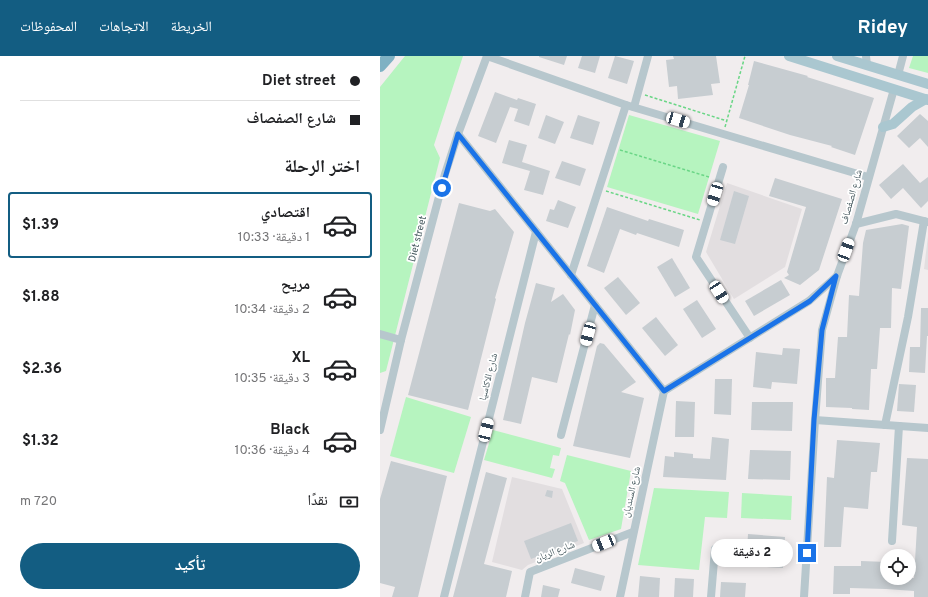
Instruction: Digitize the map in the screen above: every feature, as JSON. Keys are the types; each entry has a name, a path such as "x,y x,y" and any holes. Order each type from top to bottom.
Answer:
{"highway":[{"path":"380,66 389,56"}],"main road":[{"path":"789,56 927,99"},
{"path":"837,56 867,61 898,75 928,84"},
{"path":"882,127 893,124 912,107 927,99"}],"street":[{"path":"487,56 630,106 868,178"},
{"name":"Diet street","path":"380,430 445,174 487,56"},
{"path":"571,275 612,147 630,106 638,93 648,56"},
{"path":"898,75 903,56"},
{"name":"شارع الصفصاف","path":"804,597 814,420 822,330 836,276 856,224 882,127 894,89"},
{"path":"458,134 664,391 810,301 836,276"},
{"path":"723,167 696,257 750,338"},
{"path":"856,224 896,214 926,222 885,425"},
{"name":"شارع الاكاسيا","path":"444,597 536,232"},
{"path":"560,435 595,305"},
{"path":"380,334 402,340"},
{"name":"شارع السنديان","path":"620,597 664,391"},
{"path":"814,420 928,428"},
{"path":"892,542 899,426"},
{"name":"شارع الريان","path":"524,597 530,572 633,532"},
{"path":"711,597 716,549"}],"path":[{"path":"724,134 745,56"},
{"path":"638,93 727,121"},
{"path":"612,147 709,177"},
{"path":"599,189 707,222"}],"shaded area":[{"path":"727,183 802,209 785,267 734,299 706,252"},
{"path":"928,236 928,270 924,269"},
{"path":"512,477 562,489 584,543 528,565 522,570 492,562"}],"green space":[{"path":"405,56 463,56 434,145 440,158 386,371 380,373 380,87"},
{"path":"913,56 928,56 928,73 909,68"},
{"path":"629,115 720,141 698,214 607,187"},
{"path":"406,397 471,417 454,473 390,456"},
{"path":"493,430 561,448 559,456 553,455 550,468 555,469 552,478 484,460"},
{"path":"567,455 631,471 621,529 589,540 565,483 560,481"},
{"path":"654,488 729,492 727,518 705,517 699,570 638,565"},
{"path":"742,493 792,496 791,520 741,518"}],"building":[{"path":"539,56 567,56 564,65"},
{"path":"582,56 600,56 595,73 578,68"},
{"path":"615,56 634,61 627,84 608,78"},
{"path":"673,56 716,56 720,83 711,84 713,95 678,99 677,86 669,87 666,60 674,59"},
{"path":"754,61 808,76 807,77 874,98 855,155 831,147 832,146 790,135 739,118 749,85"},
{"path":"495,92 517,100 518,98 536,104 529,126 514,121 518,109 510,107 496,143 478,136"},
{"path":"920,114 928,121 928,147 920,138 909,148 897,136"},
{"path":"546,115 564,122 555,144 538,138"},
{"path":"578,115 600,122 593,145 570,138"},
{"path":"509,140 527,145 522,162 550,171 543,195 524,190 530,171 502,163"},
{"path":"562,161 586,169 580,186 555,178"},
{"path":"903,164 920,183 928,177 928,201 921,208 903,188 891,199 879,185"},
{"path":"775,178 842,199 819,270 800,285 784,278 789,275 787,272 806,207 769,196"},
{"path":"734,191 749,196 735,244 720,240"},
{"path":"558,200 576,207 568,228 546,221 550,209 554,210"},
{"path":"459,203 490,211 495,209 514,232 495,298 496,299 468,410 408,395"},
{"path":"607,207 648,221 649,219 684,230 679,247 620,229 604,273 587,266"},
{"path":"902,224 909,226 901,289 892,288 891,328 880,328 877,369 871,369 869,410 826,407 826,378 835,378 838,337 847,337 849,295 859,296 863,243 866,230"},
{"path":"672,258 690,288 675,297 657,267"},
{"path":"618,277 640,303 626,315 604,288"},
{"path":"781,280 790,295 754,316 745,301"},
{"path":"536,283 555,288 551,302 563,294 575,310 557,383 532,377 521,424 503,420 525,323"},
{"path":"697,300 716,329 702,338 683,309"},
{"path":"921,308 928,308 928,336 925,373 909,372 910,347 920,347"},
{"path":"656,317 678,345 665,356 642,328"},
{"path":"600,343 604,344 636,382 621,392 644,398 630,458 573,446 597,346"},
{"path":"783,348 800,349 797,384 772,382 771,389 753,387 756,352 782,355"},
{"path":"715,379 732,379 731,415 714,414"},
{"path":"899,384 916,385 914,412 897,411"},
{"path":"676,401 695,402 694,437 675,437"},
{"path":"752,402 793,402 792,431 751,430"},
{"path":"712,437 729,439 726,480 663,477 665,456 674,457 674,452 693,454 693,458 710,459"},
{"path":"837,440 880,443 877,472 871,472 868,509 844,507 841,547 824,547 827,477 834,478"},
{"path":"750,450 791,451 790,480 748,479"},
{"path":"907,458 928,459 928,597 914,597 914,591 886,589 850,588 850,594 833,594 834,566 861,566 861,561 880,562 880,585 916,585 917,527 902,525"},
{"path":"391,461 447,476 418,597 392,597 395,587 380,583 380,499"},
{"path":"486,472 507,478 484,564 512,571 506,597 453,597"},
{"path":"547,490 553,491 552,498 545,496"},
{"path":"571,523 578,541 531,559 524,541"},
{"path":"748,534 785,537 783,568 746,566"},
{"path":"575,568 605,576 601,591 571,583"},
{"path":"640,576 660,578 659,597 638,597"},
{"path":"675,578 694,579 693,597 674,597"},
{"path":"721,582 746,583 745,597 720,597"},
{"path":"543,585 560,589 558,597 541,597"}],"route":[{"path":"442,188 458,134 664,391 810,301 836,276 822,330 814,420 807,553"}]}
